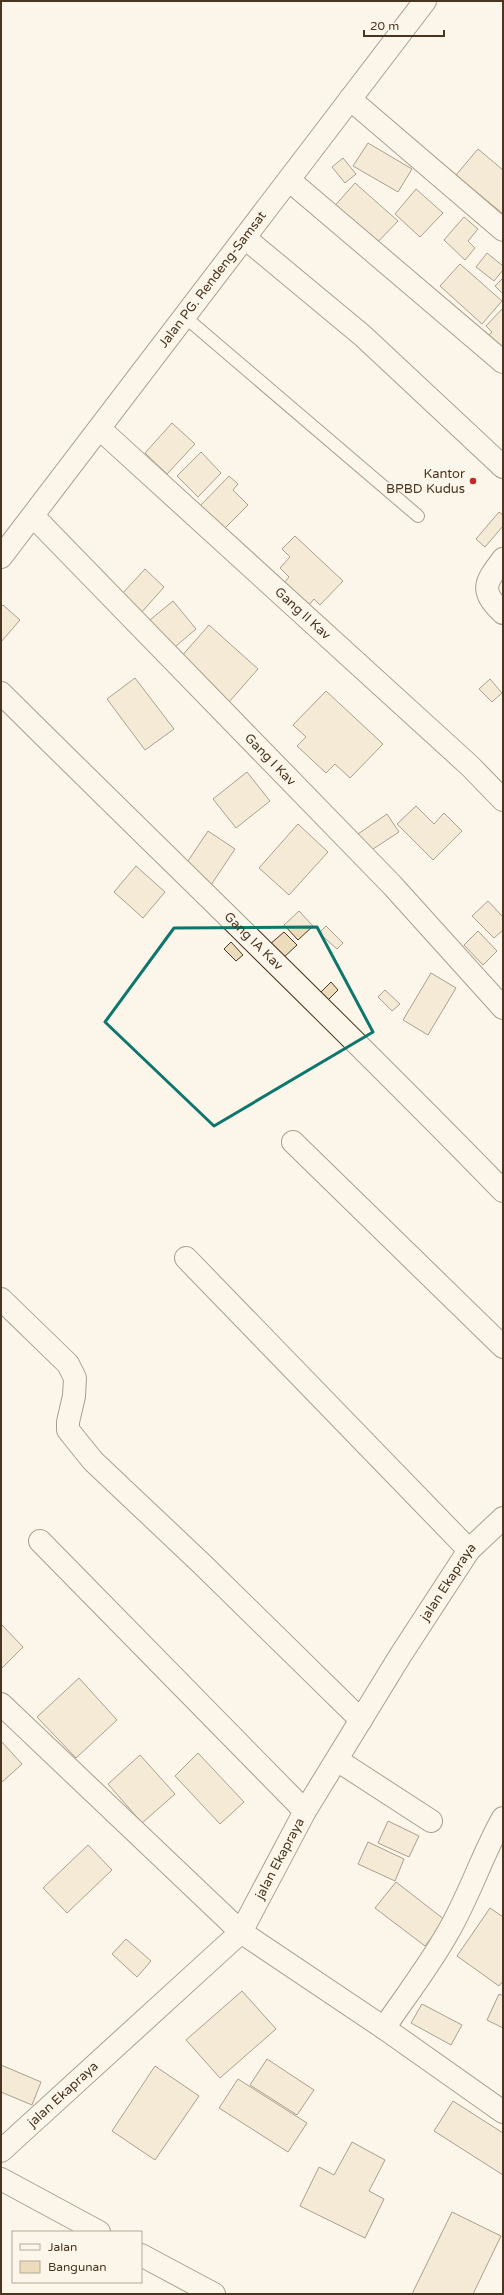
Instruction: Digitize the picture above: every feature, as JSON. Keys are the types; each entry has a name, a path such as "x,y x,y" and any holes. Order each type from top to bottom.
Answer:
{"street":[{"name":"Jalan PG. Rendeng-Samsat","path":"1,557 425,1"},
{"path":"350,99 503,230"},
{"path":"289,180 503,362"},
{"path":"245,238 363,336 503,467"},
{"name":"Gang II Kav","path":"100,429 470,766 503,800"},
{"name":"Gang I Kav","path":"33,516 392,885 503,1008"},
{"path":"503,559 490,577 487,585 490,600 503,613"},
{"name":"Gang IA Kav","path":"1,693 143,835 380,1064 503,1191"},
{"path":"293,1142 503,1347"},
{"path":"186,1258 469,1550"},
{"path":"1,1299 68,1364 75,1378 68,1430 93,1461 203,1565 362,1720"},
{"name":"jalan Ekapraya","path":"1,2151 241,1932 305,1811 469,1550 503,1518"},
{"path":"40,1541 305,1811"},
{"path":"1,1704 241,1932 384,2028 503,2112"},
{"path":"337,1760 431,1821"},
{"path":"384,2028 448,1934 491,1839 503,1818"},
{"path":"1,2179 97,2231"},
{"path":"142,2256 214,2294"}],"lane":[{"path":"185,317 418,516"}],"highlighted area":[{"path":"317,927 373,1032 214,1126 105,1022 174,928"}],"building":[{"path":"368,143 412,169 398,192 353,166"},
{"path":"478,149 503,170 503,214 456,175"},
{"path":"343,158 356,174 345,183 332,167"},
{"path":"355,183 398,221 374,246 332,209"},
{"path":"416,189 443,213 420,237 395,214"},
{"path":"464,217 478,229 468,241 475,248 465,260 444,240"},
{"path":"487,253 503,266 503,270 494,281 476,267"},
{"path":"460,264 502,301 482,324 440,286"},
{"path":"503,278 503,294 495,286"},
{"path":"503,308 503,350 487,337 492,332 486,326"},
{"path":"172,423 195,444 167,474 145,453"},
{"path":"201,452 221,473 198,497 177,476"},
{"path":"229,476 238,484 233,490 248,505 224,529 200,506"},
{"path":"499,512 503,515 503,526 485,547 476,539"},
{"path":"295,536 343,581 320,605 314,599 309,605 284,583 289,577 280,568 290,557 282,549"},
{"path":"145,569 164,587 141,613 121,595"},
{"path":"173,601 196,629 169,652 145,624"},
{"path":"3,605 20,620 1,642 1,607"},
{"path":"209,625 258,669 229,702 180,658"},
{"path":"135,678 174,729 145,750 107,699"},
{"path":"490,679 502,693 492,702 479,689"},
{"path":"326,691 383,744 350,778 335,764 326,773 297,746 306,737 293,725"},
{"path":"247,772 270,801 236,828 213,799"},
{"path":"416,806 434,824 444,813 462,831 433,860 397,824"},
{"path":"387,814 399,832 367,853 355,836"},
{"path":"298,824 328,852 289,895 259,868"},
{"path":"208,831 235,849 209,888 182,870"},
{"path":"136,866 165,892 143,918 114,892"},
{"path":"488,901 503,917 503,930 494,938 472,916"},
{"path":"299,911 313,926 298,940 284,925"},
{"path":"326,926 343,943 337,949 319,933"},
{"path":"478,931 497,951 483,965 464,945"},
{"path":"284,932 297,945 282,959 269,945"},
{"path":"231,942 243,955 236,961 224,949"},
{"path":"431,973 456,988 428,1035 403,1020"},
{"path":"331,982 338,990 328,1000 321,992"},
{"path":"385,990 400,1004 392,1011 378,997"},
{"path":"1,1624 23,1647 1,1669"},
{"path":"79,1678 117,1720 76,1758 37,1717"},
{"path":"1,1741 22,1764 1,1783"},
{"path":"198,1753 244,1802 220,1824 175,1776"},
{"path":"140,1755 175,1794 142,1823 108,1784"},
{"path":"388,1821 419,1836 409,1857 378,1843"},
{"path":"368,1842 404,1859 395,1881 358,1864"},
{"path":"88,1845 112,1870 67,1913 43,1888"},
{"path":"396,1882 445,1920 425,1946 375,1908"},
{"path":"490,1908 503,1917 503,1981 499,1986 457,1956"},
{"path":"126,1939 151,1961 137,1977 112,1954"},
{"path":"242,1991 276,2029 220,2078 186,2040"},
{"path":"499,1994 503,1996 503,2028 487,2020"},
{"path":"422,2004 462,2025 451,2045 411,2023"},
{"path":"267,2059 314,2090 297,2115 250,2085"},
{"path":"1,2065 41,2082 32,2105 1,2092"},
{"path":"155,2066 199,2096 155,2160 112,2131"},
{"path":"238,2079 307,2123 288,2152 219,2108"},
{"path":"453,2101 503,2133 503,2175 434,2131"},
{"path":"352,2142 385,2160 369,2191 384,2199 365,2238 300,2206 319,2167 334,2175"},
{"path":"452,2212 501,2236 473,2294 412,2294"}],"place":[{"name":"Kantor BPBD Kudus","path":"473,481"}]}
